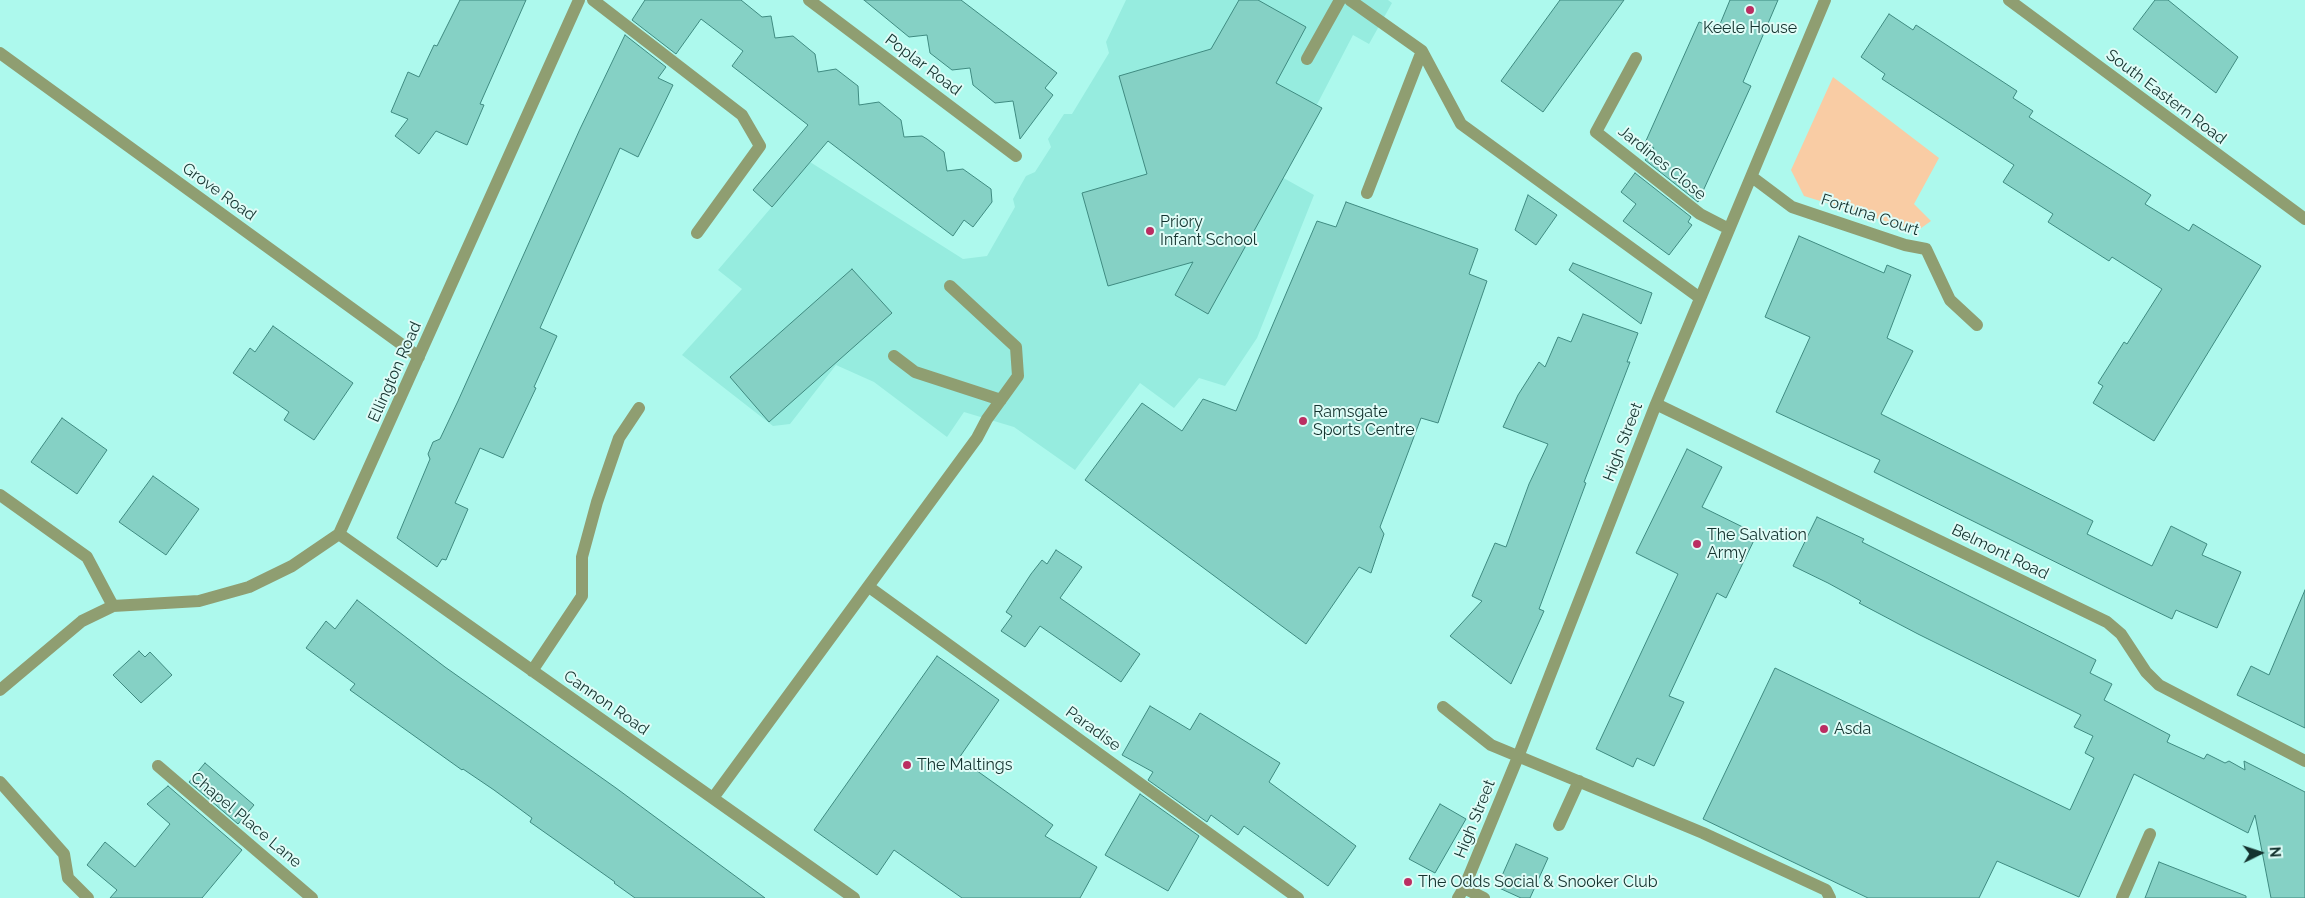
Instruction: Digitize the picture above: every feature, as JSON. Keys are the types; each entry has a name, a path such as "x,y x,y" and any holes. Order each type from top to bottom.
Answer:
{"street":[{"name":"Ellington Road","path":"340,534 579,0"},
{"path":"593,0 742,115 760,146 697,233"},
{"name":"Poplar Road","path":"809,0 1016,156"},
{"path":"1307,59 1340,0"},
{"path":"1350,0 1422,51 1462,124 1700,298"},
{"name":"High Street","path":"1461,893 1518,757 1656,404 1825,0"},
{"name":"South Eastern Road","path":"2010,0 2305,219"},
{"path":"1367,193 1422,51"},
{"name":"Grove Road","path":"0,53 419,357"},
{"name":"Jardines Close","path":"1636,58 1596,132 1700,214 1729,229"},
{"name":"Fortuna Court","path":"1752,177 1792,207 1905,245 1926,249 1950,300 1977,325"},
{"path":"713,798 977,438 987,419 1018,376 1016,347 950,286"},
{"path":"894,356 915,372 1001,400"},
{"name":"Belmont Road","path":"1656,404 2107,622 2121,634 2146,672 2159,685 2305,761"},
{"path":"532,671 582,596 582,557 597,502 619,438 638,408"},
{"path":"0,494 87,557 113,606"},
{"path":"0,690 82,621 113,606 199,601 249,587 292,566 340,534"},
{"name":"Cannon Road","path":"340,534 854,898"},
{"name":"Paradise","path":"869,587 1298,898"},
{"path":"1443,707 1491,745 1703,833 1826,890 1830,898"},
{"name":"Chapel Place Lane","path":"158,766 312,898"},
{"path":"1558,825 1579,781"},
{"path":"0,782 64,854 68,878 88,898"},
{"path":"2122,898 2150,834"},
{"path":"1461,893 1484,898"}],"shaded area":[{"name":"Priory Infant School","path":"1126,0 1388,0 1392,3 1369,44 1353,35 1280,176 1314,195 1257,338 1225,386 1199,378 1174,408 1140,383 1075,470 1014,427 964,412 947,437 874,382 836,365 790,424 773,426 682,355 742,289 718,270 810,162 963,259 987,256 1015,207 1013,199 1026,176 1035,172 1051,147 1048,139 1064,114 1072,114 1109,53 1106,42"},
{"path":"1833,77 1939,158 1914,204 1931,221 1917,231 1804,196 1791,170"}],"building":[{"path":"460,0 526,0 480,104 484,105 467,145 436,131 419,154 395,136 408,119 391,112 408,72 419,77 434,45 437,46"},
{"path":"645,0 741,0 762,17 771,16 775,38 793,36 815,54 818,72 836,69 858,86 859,105 879,102 901,120 904,137 922,136 927,139 944,152 947,171 963,169 991,189 992,202 973,227 964,220 953,236 828,141 772,207 753,190 808,125 732,66 743,51 701,19 676,54 632,20"},
{"path":"864,0 961,0 1057,73 1045,88 1053,95 1020,139 1013,101 995,103 973,85 970,68 952,70 930,53 927,35 909,37"},
{"path":"1239,0 1258,0 1306,27 1276,83 1322,108 1208,314 1175,295 1193,262 1108,286 1082,193 1147,174 1119,76 1211,49"},
{"path":"1560,0 1624,0 1543,112 1501,81"},
{"path":"1730,0 1778,0 1743,82 1751,86 1698,202 1645,160 1654,148 1645,143 1699,22 1718,29"},
{"path":"2155,0 2168,0 2238,57 2216,93 2133,29"},
{"path":"1889,14 1913,30 1916,25 2017,91 2013,98 2033,111 2029,117 2151,195 2145,204 2189,231 2193,224 2261,266 2154,441 2093,403 2103,386 2098,383 2124,342 2127,344 2162,289 2112,257 2109,261 2048,222 2053,214 2003,182 2014,165 1882,79 1885,74 1861,57"},
{"path":"625,35 666,67 658,78 673,85 638,157 620,148 540,328 557,336 534,387 536,388 503,458 480,448 455,503 468,509 446,560 442,559 437,567 397,538 430,459 428,454 433,442 440,439 458,401 580,129"},
{"path":"1635,173 1691,217 1688,222 1692,225 1669,255 1623,221 1636,204 1621,192"},
{"path":"1528,195 1557,215 1536,245 1515,230"},
{"name":"Ramsgate Sports Centre","path":"1346,202 1478,249 1469,274 1487,281 1438,423 1421,418 1380,527 1384,534 1371,573 1359,567 1306,644 1085,480 1142,403 1182,431 1203,399 1236,411 1317,221 1336,227"},
{"path":"1799,236 1884,273 1887,265 1911,275 1887,338 1913,351 1881,414 2093,521 2087,534 2152,566 2171,526 2207,544 2202,555 2241,572 2217,628 2176,610 2172,619 2116,592 1874,472 1880,460 1776,412 1810,337 1765,317"},
{"path":"1573,263 1652,293 1641,324 1569,270"},
{"path":"852,269 892,313 769,422 730,377"},
{"path":"1583,314 1638,333 1627,362 1630,362 1584,482 1586,483 1539,609 1544,611 1511,684 1450,636 1482,601 1472,596 1495,543 1506,547 1529,484 1548,444 1503,427 1518,395 1539,362 1545,367 1558,337 1571,342"},
{"path":"273,326 353,383 314,440 284,420 289,412 233,373 250,348 255,352"},
{"path":"62,418 107,450 77,494 31,462"},
{"path":"1687,449 1722,467 1702,507 1757,534 1726,598 1717,593 1669,696 1684,702 1654,766 1637,758 1633,767 1596,749 1678,574 1636,553"},
{"path":"153,476 199,509 166,555 119,522"},
{"path":"1817,517 1864,539 1862,542 2096,660 2090,673 2112,684 2104,700 2170,735 2167,742 2204,759 2207,754 2225,763 2229,761 2245,770 2244,761 2305,792 2305,898 2271,898 2255,815 2248,833 2134,774 2079,897 1997,861 1979,898 1868,898 1703,819 1775,668 2070,810 2094,758 2085,753 2093,736 2074,727 2081,715 1918,634 1859,603 1861,601 1828,583 1793,566"},
{"path":"1056,550 1082,567 1060,598 1140,654 1121,682 1040,626 1025,647 1001,631 1012,616 1006,612 1031,574 1042,560 1047,564"},
{"path":"2305,590 2305,728 2237,695 2251,666 2269,675"},
{"path":"357,600 445,667 616,788 765,898 635,898 530,822 532,818 494,790 462,770 350,690 355,684 306,648 326,621 335,629"},
{"path":"139,651 145,657 150,652 172,675 141,703 113,675"},
{"path":"937,656 999,700 959,758 1053,825 1045,836 1097,867 1080,898 962,898 894,850 877,875 814,830"},
{"path":"1150,706 1190,730 1200,713 1280,763 1269,782 1356,846 1328,886 1244,826 1238,835 1211,815 1207,822 1148,780 1153,772 1122,755"},
{"path":"205,763 254,805 238,824 189,782"},
{"path":"168,786 242,850 202,898 110,898 117,890 87,865 105,842 135,867 170,824 147,804"},
{"path":"1140,794 1199,836 1168,891 1105,855"},
{"path":"1440,804 1466,819 1435,873 1409,859"},
{"path":"1516,844 1548,858 1530,898 1521,898 1497,887"},
{"path":"2159,862 2246,896 2246,898 2145,898"}],"place":[{"name":"Keele House","path":"1750,10"},
{"name":"Priory Infant School","path":"1150,231"},
{"name":"Ramsgate Sports Centre","path":"1303,421"},
{"name":"The Salvation Army","path":"1697,544"},
{"name":"Asda","path":"1824,729"},
{"name":"The Maltings","path":"907,765"},
{"name":"The Odds Social & Snooker Club","path":"1408,882"}]}
